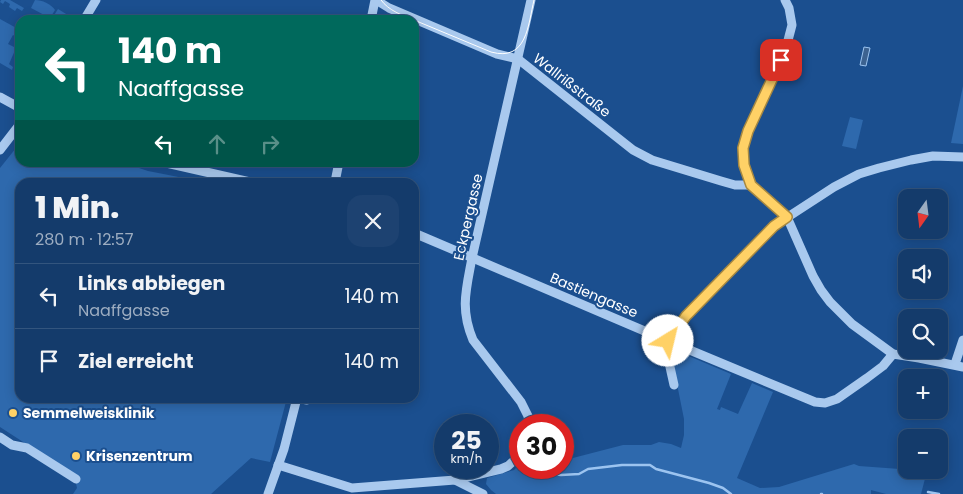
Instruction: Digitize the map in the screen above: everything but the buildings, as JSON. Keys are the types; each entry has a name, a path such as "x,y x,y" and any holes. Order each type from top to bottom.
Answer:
{"street":[{"path":"87,15 96,0"},
{"path":"372,15 376,0"},
{"name":"Wallrißstraße","path":"376,0 405,15"},
{"name":"Eckpergasse","path":"527,414 521,402 473,340 464,305 472,258 531,0"},
{"path":"785,0 789,8 792,25 786,48 748,131 743,148 744,165 751,185 787,217 813,276 830,302 852,324 893,354 959,366 963,340"},
{"name":"Wallrißstraße","path":"419,21 497,54 518,59 633,150 652,160 736,185 751,185"},
{"path":"0,97 15,105"},
{"path":"0,150 15,130"},
{"path":"674,385 668,358 668,341 686,316 774,226 834,187 859,174 933,156 963,157"},
{"path":"184,167 232,178"},
{"name":"Bastiengasse","path":"419,236 820,403 837,399 883,366 893,354"},
{"path":"268,494 284,449 296,403"},
{"path":"0,438 12,445 27,448 76,479"},
{"path":"278,465 355,491 455,480 502,469 509,465"},
{"path":"455,480 483,494"}],"shaded area":[{"path":"1,0 10,0 24,8 22,11 17,8 15,11 9,7 10,4 5,1 3,4 0,2"},
{"path":"35,0 46,3 55,10 52,15 44,15 31,8"},
{"path":"58,9 68,15 54,15"},
{"path":"0,19 15,27 15,36 13,35 8,44 15,48 15,50 9,64 13,67 12,70 0,63"},
{"path":"864,47 870,48 866,66 860,65"},
{"path":"963,86 963,144 951,143"},
{"path":"850,117 863,120 856,149 842,146"},
{"path":"15,149 15,167 136,167 184,178 15,178 15,403 286,403 270,462 251,458 211,494 73,494 77,488 74,475 0,427 0,168"},
{"path":"672,349 731,374 717,409 720,410 721,407 738,414 752,383 773,392 737,478 760,488 779,487 854,464 898,469 898,479 925,479 921,494 886,494 871,490 871,494 496,494 486,484 487,479 499,479 499,474 509,471 509,479 574,479 574,458 623,445 651,445 659,442 681,448 684,435 684,419 673,364"}],"waterway":[{"path":"574,474 579,474 588,469 622,465 650,465 656,469 723,488 731,494"},
{"path":"928,492 939,494"}],"tram line":[{"path":"381,0 392,10 402,15"},
{"path":"419,22 491,52 503,54 512,52 519,47 524,39 534,0"}],"place":[{"name":"Semmelweisklinik","path":"13,413"},
{"name":"Krisenzentrum","path":"76,456"}],"route":[{"path":"668,341 686,316 774,226 787,217 751,185 744,165 743,148 748,131 781,60"}]}
